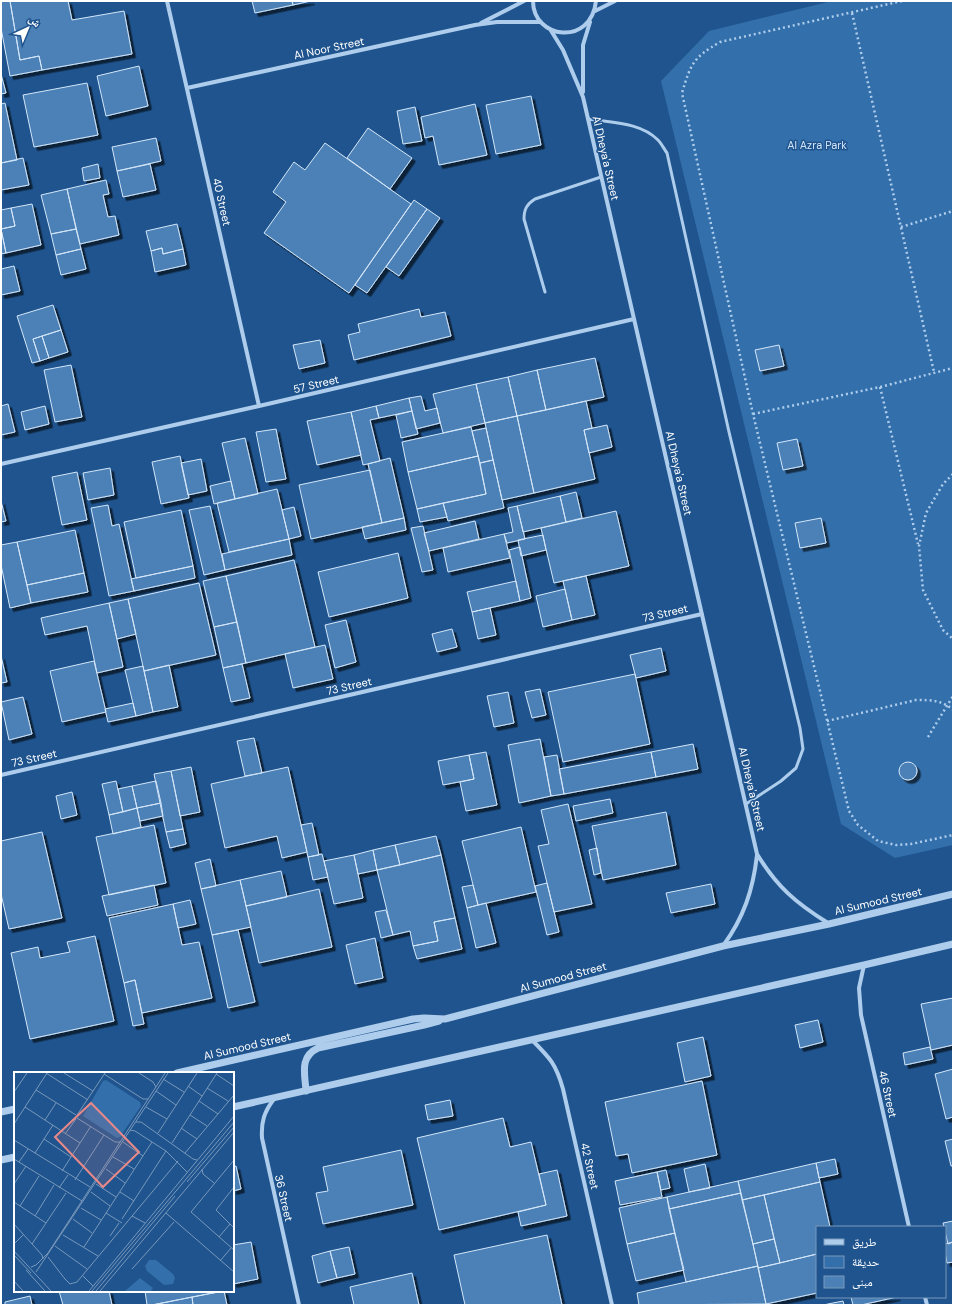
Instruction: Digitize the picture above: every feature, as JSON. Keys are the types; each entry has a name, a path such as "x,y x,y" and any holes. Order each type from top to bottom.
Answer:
{"street":[{"name":"40 Street","path":"167,1 259,406"},
{"name":"Al Noor Street","path":"475,26 524,1"},
{"path":"533,1 536,15 541,22 550,29 560,32 572,32 582,28 590,20 595,11 596,1"},
{"path":"595,11 616,1"},
{"name":"Al Dheya'a Street","path":"583,97 583,45 590,20"},
{"name":"Al Noor Street","path":"187,88 475,26 497,22 541,22"},
{"name":"Al Dheya'a Street","path":"550,29 564,50 583,97 757,854 767,871 794,900 829,924"},
{"name":"57 Street","path":"1,464 634,319"},
{"name":"73 Street","path":"1,775 702,614"},
{"name":"Al Dheya'a Street","path":"723,946 735,930 744,912 754,881 757,854"},
{"name":"Al Sumood Street","path":"181,1072 414,1019 445,1019 723,946 829,924 953,894"},
{"path":"234,1107 953,944"},
{"name":"46 Street","path":"864,965 859,988 861,1015 909,1226"},
{"path":"306,1091 305,1062 307,1056 312,1051 318,1048 445,1019"},
{"name":"42 Street","path":"532,1040 549,1057 558,1073 563,1089 612,1305"},
{"name":"36 Street","path":"276,1097 264,1116 262,1138 299,1305"},
{"path":"1,1112 14,1109"},
{"path":"1,1160 14,1157"}],"lane":[{"path":"588,119 636,126 649,132 659,141 667,153 729,432 800,728 803,749 796,768 781,781 746,804"},
{"path":"546,292 524,219 526,207 530,202 536,199 601,176"}],"path":[{"path":"902,1 720,42 703,52 695,60 688,72 682,93 753,414 849,810 858,825 878,841 896,845 911,844 953,835"},
{"path":"852,13 934,372"},
{"path":"901,227 953,211"},
{"path":"753,414 880,387 953,368"},
{"path":"880,387 918,546 923,590 943,630 953,639"},
{"path":"918,546 926,513 943,484 953,474"},
{"path":"928,737 953,696"},
{"path":"827,721 916,700 941,702 953,710"}],"green space":[{"name":"Al Azra Park","path":"832,1 953,1 953,845 895,858 841,824 661,81 709,31"}],"building":[{"path":"1,1 10,1 20,60 39,56 42,70 10,76 1,28"},
{"path":"10,1 68,1 72,20 124,11 132,54 42,70 39,56 20,60"},
{"path":"252,1 292,1 293,5 255,13"},
{"path":"292,1 311,1 293,5"},
{"path":"139,66 148,106 106,116 97,76"},
{"path":"1,74 6,93 1,94"},
{"path":"87,83 98,135 34,147 23,95"},
{"path":"531,96 541,145 496,154 486,105"},
{"path":"5,103 17,160 1,163 1,104"},
{"path":"475,104 487,155 439,165 433,136 425,138 421,117"},
{"path":"415,107 422,141 403,144 397,111"},
{"path":"368,128 412,158 390,189 347,158"},
{"path":"156,138 161,161 117,171 112,147"},
{"path":"325,143 411,204 349,293 264,233 286,202 273,192 294,162 305,170"},
{"path":"23,158 29,185 1,190 1,163"},
{"path":"98,164 100,178 84,181 82,168"},
{"path":"150,164 156,190 123,197 117,171"},
{"path":"106,180 109,194 103,195 108,217 115,216 119,235 80,244 67,189"},
{"path":"67,189 76,229 51,234 41,195"},
{"path":"414,200 427,209 367,293 355,285"},
{"path":"32,204 41,245 6,253 1,229 15,226 11,208"},
{"path":"11,208 15,226 1,229 1,210"},
{"path":"427,209 440,218 399,276 386,267"},
{"path":"177,224 183,249 163,254 162,248 151,251 146,231"},
{"path":"1,229 6,253 1,254"},
{"path":"76,229 81,249 56,255 51,234"},
{"path":"162,248 163,254 183,249 186,265 155,272 151,251"},
{"path":"81,249 86,269 61,275 56,255"},
{"path":"14,266 20,291 1,295 1,269"},
{"path":"53,305 61,330 33,339 40,361 32,363 17,316"},
{"path":"419,309 421,317 445,312 451,336 354,360 348,335 360,332 358,324"},
{"path":"61,330 68,352 49,358 42,336"},
{"path":"42,336 49,358 40,361 33,339"},
{"path":"320,340 325,363 299,369 293,345"},
{"path":"779,345 784,366 760,371 755,350"},
{"path":"595,358 604,397 546,410 537,370"},
{"path":"71,365 82,417 55,422 44,370"},
{"path":"537,370 546,410 517,416 508,377"},
{"path":"508,377 517,416 485,423 476,384"},
{"path":"476,384 485,423 443,433 433,394"},
{"path":"421,396 425,411 437,408 440,423 416,429 409,398"},
{"path":"409,398 412,411 379,418 376,406"},
{"path":"586,401 592,428 584,430 595,479 534,493 517,416"},
{"path":"8,404 15,432 1,435 1,406"},
{"path":"45,406 49,424 25,430 21,412"},
{"path":"376,406 379,418 370,420 380,461 363,465 351,412"},
{"path":"412,411 418,434 401,438 396,415"},
{"path":"351,412 361,455 317,465 307,421"},
{"path":"517,416 534,493 502,500 485,423"},
{"path":"607,425 612,447 589,453 584,430"},
{"path":"471,427 478,456 408,472 402,442"},
{"path":"486,428 493,460 480,463 472,431"},
{"path":"276,429 286,479 266,482 256,432"},
{"path":"245,438 258,494 235,499 222,443"},
{"path":"797,439 803,466 783,470 777,443"},
{"path":"180,456 189,498 161,504 152,462"},
{"path":"478,456 486,494 417,509 408,472"},
{"path":"390,458 404,518 382,523 368,464"},
{"path":"201,459 207,491 188,495 181,463"},
{"path":"493,460 504,508 448,521 443,503 486,494 480,463"},
{"path":"110,468 114,495 88,500 83,473"},
{"path":"370,470 382,523 311,539 299,485"},
{"path":"77,472 87,520 62,525 52,477"},
{"path":"231,481 235,499 214,504 210,486"},
{"path":"277,489 289,539 229,552 217,503"},
{"path":"576,492 582,518 566,522 560,496"},
{"path":"560,496 566,522 523,532 517,506"},
{"path":"1,501 6,521 1,522"},
{"path":"443,503 447,517 420,522 417,509"},
{"path":"108,505 112,526 119,524 134,591 109,596 91,508"},
{"path":"210,506 225,570 204,575 189,510"},
{"path":"517,506 525,539 507,543 504,534 513,532 508,508"},
{"path":"294,507 301,536 289,539 282,510"},
{"path":"181,510 193,566 136,578 124,522"},
{"path":"616,511 629,566 554,583 541,528"},
{"path":"404,518 406,530 365,539 362,527"},
{"path":"821,518 826,543 800,548 795,523"},
{"path":"475,521 479,539 429,551 424,533"},
{"path":"423,526 433,570 422,572 411,528"},
{"path":"75,530 84,573 27,585 17,542"},
{"path":"504,534 510,558 448,572 443,548"},
{"path":"543,535 546,550 521,556 518,540"},
{"path":"289,539 292,555 225,570 222,554"},
{"path":"17,542 31,603 10,608 1,565 1,545"},
{"path":"520,547 531,598 520,601 509,550"},
{"path":"398,553 408,598 329,617 318,572"},
{"path":"294,560 315,647 246,663 226,576"},
{"path":"193,566 195,578 134,591 131,579"},
{"path":"84,573 88,592 31,603 27,585"},
{"path":"226,576 237,622 214,627 203,581"},
{"path":"586,576 595,615 572,620 563,581"},
{"path":"516,581 520,601 472,612 467,592"},
{"path":"199,583 216,655 144,671 128,599"},
{"path":"565,589 572,620 543,627 536,596"},
{"path":"128,599 136,634 117,639 109,603"},
{"path":"109,603 123,667 97,673 87,626 45,635 41,618"},
{"path":"490,608 496,635 478,639 472,612"},
{"path":"346,620 356,662 335,668 325,625"},
{"path":"237,622 246,663 223,668 214,627"},
{"path":"452,629 457,647 437,652 432,634"},
{"path":"325,645 333,679 293,688 285,654"},
{"path":"661,648 666,671 636,678 630,655"},
{"path":"1,656 7,682 1,683"},
{"path":"94,661 106,712 62,722 50,671"},
{"path":"242,664 250,698 231,702 223,668"},
{"path":"169,665 178,707 153,712 144,671"},
{"path":"143,666 153,712 136,716 125,670"},
{"path":"635,674 650,744 563,762 548,692"},
{"path":"540,689 546,715 532,718 525,692"},
{"path":"508,692 514,723 494,727 487,696"},
{"path":"23,697 32,734 9,740 1,702"},
{"path":"133,703 136,716 108,722 105,709"},
{"path":"254,738 262,773 245,776 237,741"},
{"path":"540,739 551,796 519,803 508,745"},
{"path":"693,744 698,769 656,777 651,752"},
{"path":"486,752 497,805 466,811 460,782 474,779 469,755"},
{"path":"651,752 656,777 564,794 559,769"},
{"path":"469,755 474,779 443,785 438,761"},
{"path":"557,755 564,794 551,796 544,757"},
{"path":"908,762 914,765 917,771 914,777 908,780 902,777 899,771 902,765"},
{"path":"191,767 200,812 180,816 171,771"},
{"path":"288,767 307,852 282,858 277,836 225,848 211,784"},
{"path":"171,771 183,829 166,832 154,774"},
{"path":"116,781 123,812 109,815 102,784"},
{"path":"156,781 161,803 137,808 132,786"},
{"path":"132,786 137,808 123,812 118,789"},
{"path":"72,792 77,815 61,819 56,796"},
{"path":"610,799 613,813 576,821 573,806"},
{"path":"161,803 163,816 140,821 137,808"},
{"path":"568,804 592,904 554,912 538,846 549,844 541,810"},
{"path":"137,808 141,827 113,834 109,815"},
{"path":"666,812 676,865 603,880 592,826"},
{"path":"312,823 319,855 308,857 301,825"},
{"path":"154,825 166,883 109,895 96,837"},
{"path":"521,827 536,892 478,905 462,841"},
{"path":"183,829 186,844 170,848 166,832"},
{"path":"42,832 62,918 9,929 1,894 1,841"},
{"path":"436,836 441,855 400,865 395,845"},
{"path":"395,845 400,865 377,870 373,850"},
{"path":"597,848 601,873 594,875 589,850"},
{"path":"373,850 377,870 358,874 354,855"},
{"path":"322,854 328,877 313,880 308,857"},
{"path":"354,855 363,898 334,904 324,861"},
{"path":"441,855 455,918 434,922 438,941 413,946 410,931 393,935 377,870"},
{"path":"210,859 216,886 201,889 195,863"},
{"path":"281,871 287,897 246,906 240,880"},
{"path":"240,880 251,927 212,935 201,889"},
{"path":"547,883 559,932 547,935 535,886"},
{"path":"711,884 715,904 671,913 666,893"},
{"path":"154,885 158,905 107,916 102,896"},
{"path":"473,885 478,905 467,908 462,887"},
{"path":"319,889 332,947 259,963 246,906"},
{"path":"190,900 196,924 178,928 173,904"},
{"path":"486,903 496,943 476,948 467,908"},
{"path":"173,904 182,945 199,942 212,998 142,1013 135,980 124,983 109,918"},
{"path":"386,910 393,935 381,938 375,912"},
{"path":"455,918 462,949 417,959 413,946 438,941 434,922"},
{"path":"238,930 255,1002 228,1008 212,935"},
{"path":"95,936 114,1021 30,1039 11,953 38,947 40,958 70,952 67,942"},
{"path":"375,938 383,978 355,984 346,945"},
{"path":"135,980 144,1024 133,1026 124,983"},
{"path":"953,998 953,1045 931,1050 921,1004"},
{"path":"818,1020 823,1042 800,1048 795,1025"},
{"path":"703,1037 711,1076 685,1082 677,1043"},
{"path":"930,1047 933,1059 905,1065 903,1053"},
{"path":"953,1069 953,1117 946,1119 935,1074"},
{"path":"702,1081 717,1155 632,1173 628,1154 616,1156 605,1102"},
{"path":"450,1100 453,1116 428,1120 425,1105"},
{"path":"503,1118 510,1147 531,1142 546,1205 439,1230 417,1138"},
{"path":"953,1139 953,1166 951,1166 945,1141"},
{"path":"401,1150 413,1205 323,1224 316,1193 328,1191 323,1167"},
{"path":"835,1159 838,1174 819,1178 816,1163"},
{"path":"816,1163 820,1182 742,1200 738,1181"},
{"path":"705,1164 710,1188 689,1192 684,1169"},
{"path":"236,1166 241,1189 234,1191 234,1167"},
{"path":"557,1170 567,1216 521,1226 518,1212 546,1205 539,1174"},
{"path":"666,1170 670,1188 661,1190 657,1172"},
{"path":"657,1172 662,1197 620,1205 615,1181"},
{"path":"738,1181 741,1193 669,1209 667,1197"},
{"path":"820,1182 830,1226 816,1226 816,1254 780,1263 764,1195"},
{"path":"741,1193 758,1266 686,1282 669,1209"},
{"path":"764,1195 774,1239 753,1244 742,1200"},
{"path":"667,1197 675,1233 627,1244 619,1208"},
{"path":"953,1221 953,1242 948,1244 946,1226 944,1226 943,1223"},
{"path":"675,1233 684,1270 636,1281 627,1244"},
{"path":"547,1235 562,1305 465,1305 454,1255"},
{"path":"774,1239 780,1263 758,1268 753,1244"},
{"path":"251,1242 258,1279 234,1284 234,1245"},
{"path":"953,1242 953,1262 947,1263 946,1244"},
{"path":"349,1247 355,1274 337,1278 330,1251"},
{"path":"330,1251 337,1278 318,1283 312,1256"},
{"path":"816,1254 816,1293 766,1304 758,1268"},
{"path":"758,1266 766,1304 639,1305 637,1293"},
{"path":"412,1273 419,1305 354,1305 350,1287"},
{"path":"59,1292 109,1292 112,1305 63,1305"},
{"path":"145,1292 218,1292 152,1305 147,1305"},
{"path":"224,1292 227,1305 193,1305 192,1297"},
{"path":"30,1296 32,1305 5,1305 5,1302"},
{"path":"192,1297 193,1305 152,1305"},
{"path":"851,1298 892,1298 861,1305 853,1305"},
{"path":"843,1301 844,1305 823,1305"}]}
